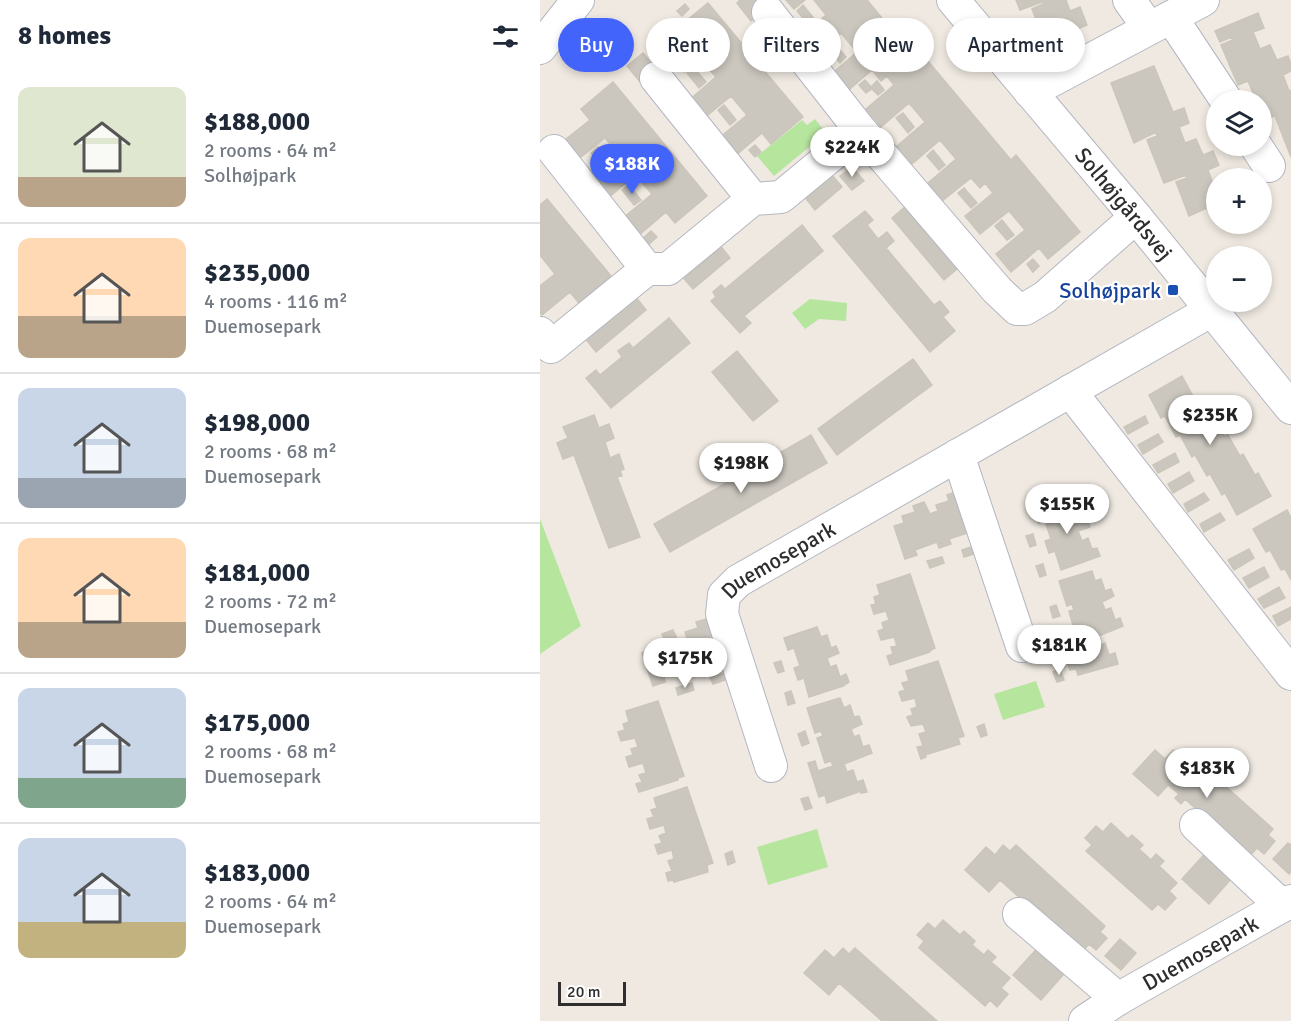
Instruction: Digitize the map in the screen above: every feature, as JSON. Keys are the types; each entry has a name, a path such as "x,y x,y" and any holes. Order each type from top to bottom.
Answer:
{"street":[{"path":"540,48 578,0"},
{"name":"Solhøjgårdsvej","path":"952,0 1206,303"},
{"path":"1129,0 1160,22 1218,90"},
{"path":"1030,92 1203,0"},
{"path":"768,12 861,131 997,290 1017,309 1025,309 1045,297 1136,217"},
{"path":"657,78 753,199"},
{"path":"540,333 551,347 646,269 668,269 753,199 781,197 861,131"},
{"path":"554,151 646,269"},
{"name":"Duemosepark","path":"771,766 722,614 724,595 738,581 1208,312"},
{"name":"Solhøjgårdsvej","path":"1214,312 1291,408"},
{"path":"1070,391 1291,674"},
{"path":"958,455 1022,646"},
{"name":"Duemosepark","path":"1085,1021 1118,999 1286,903 1196,825"},
{"name":"Duemosepark","path":"1019,914 1118,999"}],"green space":[{"path":"815,119 826,133 774,176 757,156 802,120 807,125"},
{"path":"810,299 847,303 846,321 819,319 805,329 792,313"},
{"path":"540,519 581,626 540,654"},
{"path":"1036,681 1045,707 1003,720 994,694"},
{"path":"817,829 828,867 768,885 757,847"}],"building":[{"path":"740,0 761,0 767,7 754,18 749,18 737,3"},
{"path":"786,0 805,0 794,9"},
{"path":"814,0 867,0 882,18 853,18 853,47 841,33 841,18 822,18 826,15"},
{"path":"1016,0 1066,0 1070,11 1080,7 1084,18 1036,18 1032,9 1043,4 1042,2 1020,10"},
{"path":"708,3 720,18 690,18"},
{"path":"685,4 689,9 682,16 677,11"},
{"path":"803,5 813,18 803,18 797,11"},
{"path":"1258,13 1264,28 1253,32 1260,49 1270,45 1277,60 1288,56 1291,71 1283,75 1289,91 1291,90 1291,157 1275,116 1272,117 1272,90 1252,90 1248,81 1238,85 1221,45 1233,40 1231,37 1220,42 1215,31"},
{"path":"730,29 742,44 742,72 766,72 803,117 771,144 762,133 734,157 719,138 747,115 731,96 703,119 688,101 716,77 712,72 730,72"},
{"path":"841,51 846,57 841,62"},
{"path":"643,53 646,57 646,72 655,72 641,83 632,72 634,72 634,60"},
{"path":"853,55 853,72 870,72 844,94 829,76 834,72 841,72 841,66"},
{"path":"1154,66 1173,112 1184,108 1189,123 1179,127 1185,143 1196,139 1203,155 1215,156 1219,165 1206,168 1206,208 1189,216 1176,182 1187,178 1186,175 1164,183 1147,140 1157,136 1156,132 1134,143 1111,83"},
{"path":"934,68 1011,160 1016,155 1080,232 1048,259 1039,248 1011,272 996,254 1025,230 1009,211 980,234 965,216 993,193 985,183 980,188 971,178 942,201 928,183 956,159 940,140 912,164 897,146 925,122 909,103 881,127 866,109 894,85 887,76 881,81 874,72 934,72"},
{"path":"697,72 706,82 699,88 687,73"},
{"path":"865,80 871,87 877,81 884,90 878,95 872,89 866,93 859,85"},
{"path":"613,82 707,196 675,223 666,212 638,236 623,218 652,194 635,175 607,199 592,181 621,157 605,138 576,161 561,143 590,120 581,109"},
{"path":"724,105 736,120 730,125 718,110"},
{"path":"903,113 914,127 908,133 896,118"},
{"path":"755,145 761,152 755,157 749,150"},
{"path":"598,147 610,162 603,167 591,153"},
{"path":"933,150 945,165 939,170 927,156"},
{"path":"852,167 864,181 852,190 840,176"},
{"path":"831,174 842,187 815,210 804,196"},
{"path":"629,185 641,200 634,205 622,190"},
{"path":"964,188 977,203 971,208 958,193"},
{"path":"547,199 611,276 579,303 570,292 542,315 540,313 540,286 555,274 540,255 540,205"},
{"path":"906,206 957,269 944,280 892,218"},
{"path":"865,211 873,220 867,225 878,239 887,232 894,241 886,248 934,305 940,301 949,312 943,317 955,331 930,352 833,236"},
{"path":"1002,220 1014,235 1007,240 995,226"},
{"path":"802,225 823,251 744,316 751,323 740,333 711,301 716,297 713,292 721,285 725,289"},
{"path":"651,231 657,237 647,246 641,240"},
{"path":"719,244 730,258 693,289 681,275"},
{"path":"1033,259 1039,266 1033,272 1027,264"},
{"path":"635,296 646,310 596,352 585,338"},
{"path":"669,318 690,343 611,408 586,378 596,370 600,375 622,357 618,351 629,343 633,348"},
{"path":"737,351 778,401 753,421 712,372"},
{"path":"913,359 932,385 837,455 818,429"},
{"path":"1182,376 1194,398 1198,396 1209,417 1213,415 1224,436 1228,435 1240,456 1243,454 1255,475 1258,473 1271,496 1237,515 1225,493 1222,495 1210,474 1207,476 1195,455 1192,457 1180,435 1176,437 1165,416 1161,418 1149,395"},
{"path":"594,415 599,428 609,424 614,438 605,442 610,458 619,454 624,469 620,471 622,476 617,477 640,537 609,548 574,455 563,459 557,443 568,438 563,427"},
{"path":"1145,416 1148,423 1128,434 1124,427"},
{"path":"1158,434 1163,442 1143,454 1138,445"},
{"path":"811,435 827,463 670,552 654,524"},
{"path":"1175,453 1179,462 1158,473 1153,465"},
{"path":"1189,472 1194,481 1173,493 1168,484"},
{"path":"958,491 973,531 949,539 951,544 939,548 937,542 915,550 917,555 905,559 894,526 904,523 902,516 915,512 913,506 924,502 930,514 938,511 936,505 949,501 947,495"},
{"path":"1204,493 1209,500 1188,512 1184,504"},
{"path":"1069,500 1072,510 1078,508 1082,520 1088,518 1090,527 1078,531 1082,541 1088,538 1092,549 1097,548 1100,556 1061,570 1055,551 1049,553 1045,541 1051,539 1045,521 1039,523 1036,511"},
{"path":"1287,510 1291,518 1291,580 1285,569 1281,570 1270,550 1266,552 1253,529"},
{"path":"1220,513 1225,520 1204,532 1200,524"},
{"path":"1033,534 1036,545 1030,547 1026,536"},
{"path":"977,545 980,552 964,557 962,550"},
{"path":"1249,549 1254,558 1234,570 1228,560"},
{"path":"942,557 944,563 930,568 927,561"},
{"path":"1043,564 1046,575 1040,577 1036,566"},
{"path":"1264,567 1269,577 1249,588 1243,578"},
{"path":"1092,571 1095,581 1101,579 1105,591 1111,589 1114,596 1102,602 1105,610 1111,608 1115,620 1120,618 1123,626 1096,637 1098,646 1105,643 1109,655 1115,653 1118,664 1078,675 1076,669 1070,670 1059,636 1066,634 1070,644 1084,640 1082,634 1076,636 1069,611 1074,610 1072,604 1067,606 1059,581"},
{"path":"910,574 935,648 930,652 890,665 887,656 893,654 891,647 897,646 894,637 881,640 878,631 884,629 882,623 889,620 886,611 874,614 871,605 876,604 874,597 880,595 877,585"},
{"path":"1279,587 1285,598 1264,608 1258,599"},
{"path":"1056,605 1060,616 1053,618 1050,607"},
{"path":"1291,607 1291,619 1278,626 1273,616"},
{"path":"707,619 722,657 698,665 700,671 688,675 686,669 664,676 665,682 653,686 642,653 653,649 651,643 664,639 662,634 673,630 678,641 687,638 685,632 698,628 696,622"},
{"path":"817,627 821,637 827,635 831,648 836,646 839,653 827,658 830,667 836,665 840,677 846,674 849,682 809,697 804,678 798,680 794,668 800,666 794,648 788,650 784,638"},
{"path":"781,661 784,671 778,673 774,663"},
{"path":"938,661 964,736 958,738 960,744 925,755 926,757 921,759 917,747 923,746 919,734 926,732 923,724 911,726 907,717 913,715 911,709 917,707 915,698 902,701 899,692 905,690 902,683 909,681 906,671"},
{"path":"1060,669 1064,680 1057,682 1053,672"},
{"path":"726,672 728,679 713,684 710,678"},
{"path":"692,683 694,690 678,695 676,688"},
{"path":"791,691 795,703 788,705 785,693"},
{"path":"840,698 844,708 850,705 854,717 859,716 862,724 851,729 854,737 859,735 863,747 869,745 872,753 844,764 847,772 853,770 857,782 863,780 867,792 861,793 861,791 827,803 825,795 819,797 808,763 815,761 818,771 833,766 831,761 825,763 817,738 823,736 821,731 815,733 807,708"},
{"path":"658,701 684,776 639,792 636,784 642,782 639,775 646,773 643,763 629,767 626,757 633,755 631,749 638,747 635,738 621,741 618,732 625,730 623,724 629,722 626,711"},
{"path":"984,724 987,735 981,737 977,727"},
{"path":"805,731 809,743 802,746 798,734"},
{"path":"1184,749 1273,829 1268,835 1275,841 1264,854 1257,848 1249,857 1185,799 1181,804 1175,798 1179,794 1168,785 1158,796 1133,774 1155,750 1165,759 1173,750 1178,755"},
{"path":"687,787 713,863 707,865 708,872 674,882 673,880 668,881 666,873 672,871 668,861 674,859 672,850 658,854 655,845 662,843 659,836 666,833 664,825 650,829 647,819 654,817 651,810 657,808 654,798"},
{"path":"808,797 812,808 805,810 801,799"},
{"path":"1111,823 1128,839 1132,835 1143,845 1139,849 1151,860 1156,854 1164,861 1159,866 1177,883 1169,891 1176,898 1165,910 1158,904 1152,910 1086,851 1092,845 1085,838 1096,826 1103,832"},
{"path":"1288,843 1291,845 1291,872 1289,874 1273,859"},
{"path":"1003,845 1010,851 1016,845 1105,926 1100,932 1107,938 1096,950 1089,944 1081,953 1000,880 989,892 965,870 986,847 995,855"},
{"path":"1211,847 1238,871 1209,904 1182,879"},
{"path":"732,851 735,862 728,865 725,854"},
{"path":"943,920 960,935 964,931 975,941 972,945 984,955 988,950 996,957 991,962 1010,978 1001,988 1008,994 997,1007 990,1000 985,1006 919,948 924,941 917,935 928,923 935,929"},
{"path":"1120,939 1136,953 1121,970 1105,956"},
{"path":"1043,942 1070,967 1041,1000 1013,975"},
{"path":"843,948 849,954 855,948 937,1021 882,1021 839,983 829,995 804,973 825,950 834,958"}],"place":[{"name":"Solhøjpark","path":"1173,290"}]}
